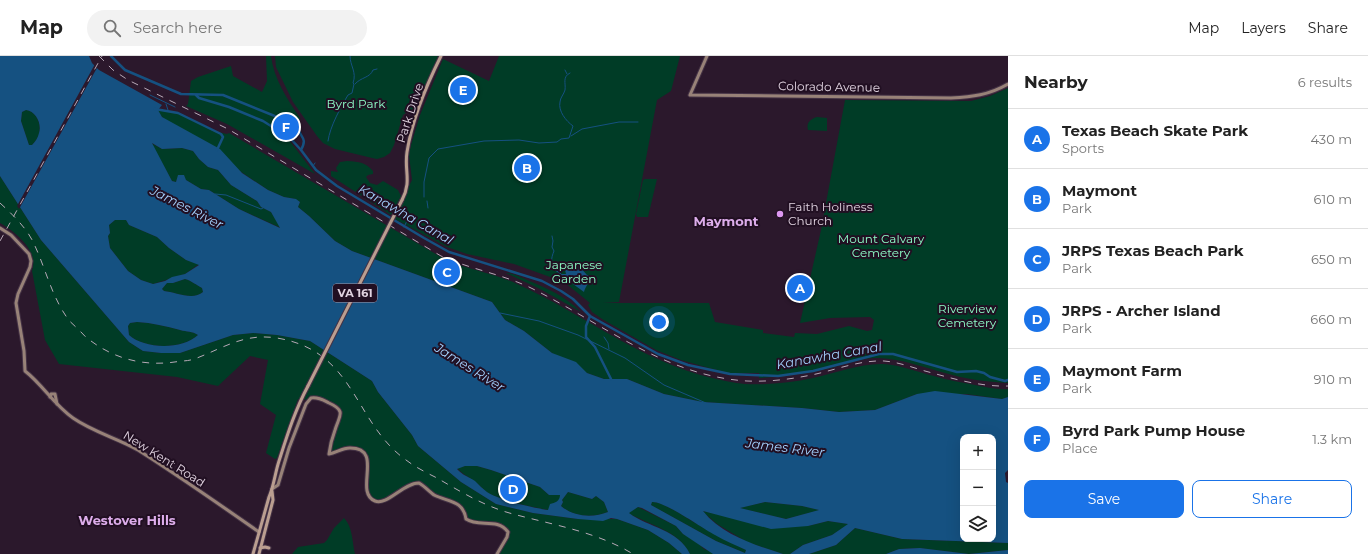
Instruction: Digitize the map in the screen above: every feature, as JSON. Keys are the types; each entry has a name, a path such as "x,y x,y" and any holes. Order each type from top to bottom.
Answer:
{"main road":[{"name":"Park Drive","path":"272,490 278,462 293,420 308,386 402,200 407,187 407,153 417,115 434,69 441,56"},
{"name":"VA 161","path":"253,554 272,490"},
{"name":"VA 161","path":"259,554 273,500 272,490"},
{"path":"260,548 269,548"}],"street":[{"name":"Colorado Avenue","path":"707,56 690,95 936,98 968,97 992,93 1008,84"},
{"name":"New Kent Road","path":"0,228 11,235 29,254 31,261 16,303 24,351 25,371 51,396 56,405 73,418 90,428 139,451 259,532"},
{"path":"51,396 54,398 56,396 56,405"},
{"path":"272,490 278,485 296,430 310,400 313,398 319,398 339,409 340,418 335,428 329,454 346,448 358,450 364,454 368,466 366,488 370,498 374,501 380,502 386,500 398,490 410,484 421,484 434,495 457,504 464,510 466,519 469,521 476,524 494,523 504,527 508,532 507,537 497,554"}],"green space":[{"path":"266,56 271,56 278,81 300,118 289,140 315,174 227,124 186,106 188,104 191,81 198,77 231,66 233,76 262,92 267,81"},
{"name":"Byrd Park","path":"275,56 438,56 417,111 407,112 403,115 390,153 377,159 335,149 323,143 293,102 276,67"},
{"path":"499,56 680,56 671,91 657,100 619,302 603,303 709,303 715,322 763,330 763,333 794,337 795,333 817,334 849,326 867,331 872,330 874,320 870,317 830,318 800,323 821,230 845,100 971,101 990,96 1008,88 1008,383 968,379 904,362 879,358 859,360 826,369 767,378 759,378 759,373 730,373 709,368 681,360 656,350 602,319 592,312 588,305 590,303 564,282 514,264 467,254 447,247 393,218 412,180 409,155 411,145 420,115 443,59 489,81"},
{"path":"154,108 179,113 218,132 229,133 446,260 517,284 566,309 636,349 686,370 732,382 762,384 796,381 866,365 884,364 903,367 954,381 992,388 1008,389 1008,397 1002,399 966,394 917,394 875,410 839,412 802,408 703,402 664,394 627,379 604,379 587,373 552,353 524,331 505,320 492,302 352,251 335,241 298,207 300,202 268,190 166,121"},
{"path":"26,110 35,115 40,126 39,135 32,145 29,145 21,121 22,112"},
{"path":"817,117 827,118 827,131 808,130 809,122"},
{"path":"151,143 162,149 182,148 193,151 208,167 218,170 231,185 257,201 261,207 271,212 281,228 239,209 209,190 201,189 186,180 177,179 176,182 172,181"},
{"path":"347,161 362,163 370,168 373,171 373,174 366,177 370,183 377,185 383,181 398,190 401,196 391,215 331,176 331,171 338,172 336,168 340,162"},
{"path":"0,176 41,240 129,342 143,351 180,353 233,335 253,333 277,335 310,341 372,381 378,392 412,435 418,446 461,482 496,504 533,513 578,519 617,519 648,530 669,543 682,554 497,554 507,537 508,532 494,523 476,524 466,519 464,510 457,504 435,495 421,484 415,483 386,500 374,501 367,493 366,457 361,452 351,448 329,454 340,418 339,409 317,398 310,400 298,399 277,458 275,459 266,453 276,415 260,404 268,360 250,356 218,386 177,377 59,364 45,340 32,271 32,256 25,243 13,231 0,223"},
{"path":"657,179 648,217 637,217 636,214 643,180"},
{"path":"115,220 126,220 129,225 157,237 186,260 199,264 185,274 153,284 141,280 128,271 110,248 108,236 110,233 109,225"},
{"path":"506,273 516,275 549,289 569,301 581,312 540,289"},
{"path":"185,279 202,288 203,292 199,295 189,296 164,291 162,289 167,283 173,283"},
{"path":"795,280 808,283 804,302 790,299"},
{"path":"137,322 164,326 192,332 198,335 183,343 163,346 153,345 136,340 129,335 128,326 130,323"},
{"path":"477,466 540,487 549,495 561,495 560,499 548,510 501,499 486,492 476,482 457,468"},
{"path":"568,492 592,499 596,496 604,502 608,512 590,516 577,514 566,510 561,506 563,502 562,500"},
{"path":"652,502 670,508 707,530 746,550 745,553 716,541 651,505"},
{"path":"765,502 802,506 820,510 786,519 739,508"},
{"path":"638,507 676,526 683,534 696,541 704,549 716,554 690,554 685,546 671,534 628,513"},
{"path":"702,511 808,526 828,521 849,524 832,535 803,545 790,554 783,554 747,542 717,524"},
{"path":"344,518 351,530 355,554 292,554 298,547 324,543 334,528"},
{"path":"855,528 902,539 1008,543 1008,550 969,554 919,548 899,549 886,554 809,554 836,545"}],"water":[{"name":"James River","path":"0,56 89,56 92,63 99,70 162,105 158,110 162,117 220,149 242,173 268,190 284,197 296,199 300,202 298,207 335,241 352,251 492,302 505,320 524,331 552,353 576,362 587,373 604,379 627,379 664,394 703,402 802,408 839,412 875,410 917,394 935,391 1002,399 1008,397 1008,470 1005,473 1006,482 1008,483 1008,543 982,542 996,542 996,434 960,434 960,541 902,539 855,528 836,545 809,554 790,554 803,545 832,535 848,524 828,521 808,526 771,529 703,511 720,527 729,533 750,543 783,554 713,554 683,534 676,526 642,508 638,507 629,513 678,539 690,554 682,554 669,543 648,530 617,519 611,518 603,521 578,519 533,513 496,504 461,482 418,446 412,435 378,392 372,381 310,341 277,335 253,333 233,335 180,353 143,351 129,342 41,240 0,176","holes":["26,110 30,111 35,115 39,122 40,129 38,137 32,145 29,145 21,121 22,112","152,143 162,149 182,148 193,151 208,167 218,170 231,185 257,201 261,207 271,212 280,228 239,209 209,190 201,189 186,180 184,175 178,175 176,182 172,181","115,220 126,220 129,225 157,237 186,260 199,265 185,274 172,277 165,281 153,284 141,280 128,271 110,248 108,236 110,233 109,225","185,279 202,288 203,292 199,295 189,296 164,291 162,289 167,283 173,283","130,323 148,323 192,332 198,335 183,343 163,346 153,345 136,340 129,335 128,326","465,466 477,466 540,487 549,495 560,495 560,497 557,501 550,504 548,510 516,503 492,495 457,469","568,492 592,499 596,496 604,502 608,512 590,516 578,514 566,510 561,506 563,502 562,500","652,502 674,510 719,537 746,550 745,553 716,541 651,505","765,502 802,506 819,510 786,519 740,508"]},
{"path":"575,264 578,265 591,278 584,292 573,284 572,280 561,275 556,271 560,269 561,274 566,274 565,270 562,268 564,267 570,269 571,266 573,267"},
{"path":"920,548 969,554 886,554 899,549"},
{"path":"1008,550 1008,554 969,554"}],"pier":[{"path":"95,64 98,66 19,209 17,206"}],"waterway":[{"name":"Kanawha Canal","path":"111,56 125,70 181,94 223,95 292,123 298,128 304,140 301,150 316,170 337,186 449,252 542,281 573,299 590,316 658,354 688,365 730,374 778,376 813,371 879,354 893,354 957,372 976,371 984,373 990,377 1005,381 1008,380"},
{"path":"328,141 333,123 348,95 352,93 354,72 350,56"},
{"path":"355,84 370,75 373,70 377,69"},
{"path":"565,70 567,74"},
{"path":"424,197 424,182 429,158 438,149 484,141 519,140 539,143 557,142 561,139 569,138 573,126 563,116 560,105 565,90 565,78 570,73"},
{"path":"150,95 175,107"},
{"path":"196,95 199,98 229,107 263,121 290,138 301,150"},
{"path":"166,104 168,110"},
{"path":"155,109 178,113 221,134 223,137 217,150"},
{"path":"571,136 582,129 619,122 638,122"},
{"path":"215,194 226,195 261,209 263,208"},
{"path":"427,201 428,208"},
{"name":"Kanawha Canal","path":"404,227 408,219"},
{"path":"552,236 552,247 554,251 552,261 556,271"},
{"path":"500,313 539,321 578,335 625,358 664,385 706,403"},
{"path":"590,316 586,326 586,337 595,347 611,379"},
{"path":"604,337 608,343 609,349"}],"railway":[{"path":"99,56 113,70 128,80 228,129 441,256 508,278 529,287 634,345 688,369 717,377 747,381 764,381 782,380 816,374 858,363 884,361 966,382 1008,386"},
{"path":"0,241 102,56"},
{"path":"0,203 20,223 32,240 53,293 62,311 88,339 101,348 123,358 134,361 146,363 169,363 191,360 236,342 255,337 277,338 303,345 323,357 339,372 388,444 413,465 483,503 503,511 605,540 633,554"}],"place":[{"name":"Maymont Farm","path":"463,90"},
{"name":"Byrd Park Pump House","path":"286,127"},
{"name":"Maymont","path":"527,168"},
{"name":"Faith Holiness Church","path":"780,214"},
{"name":"JRPS Texas Beach Park","path":"447,272"},
{"name":"Texas Beach Skate Park","path":"800,288"},
{"name":"JRPS - Archer Island","path":"513,489"}],"district":[{"name":"Maymont","path":"726,221"},
{"name":"Westover Hills","path":"127,520"}],"park label":[{"name":"Mount Calvary Cemetery","path":"881,246"},
{"name":"Japanese Garden","path":"574,272"},
{"name":"Riverview Cemetery","path":"967,316"}]}
